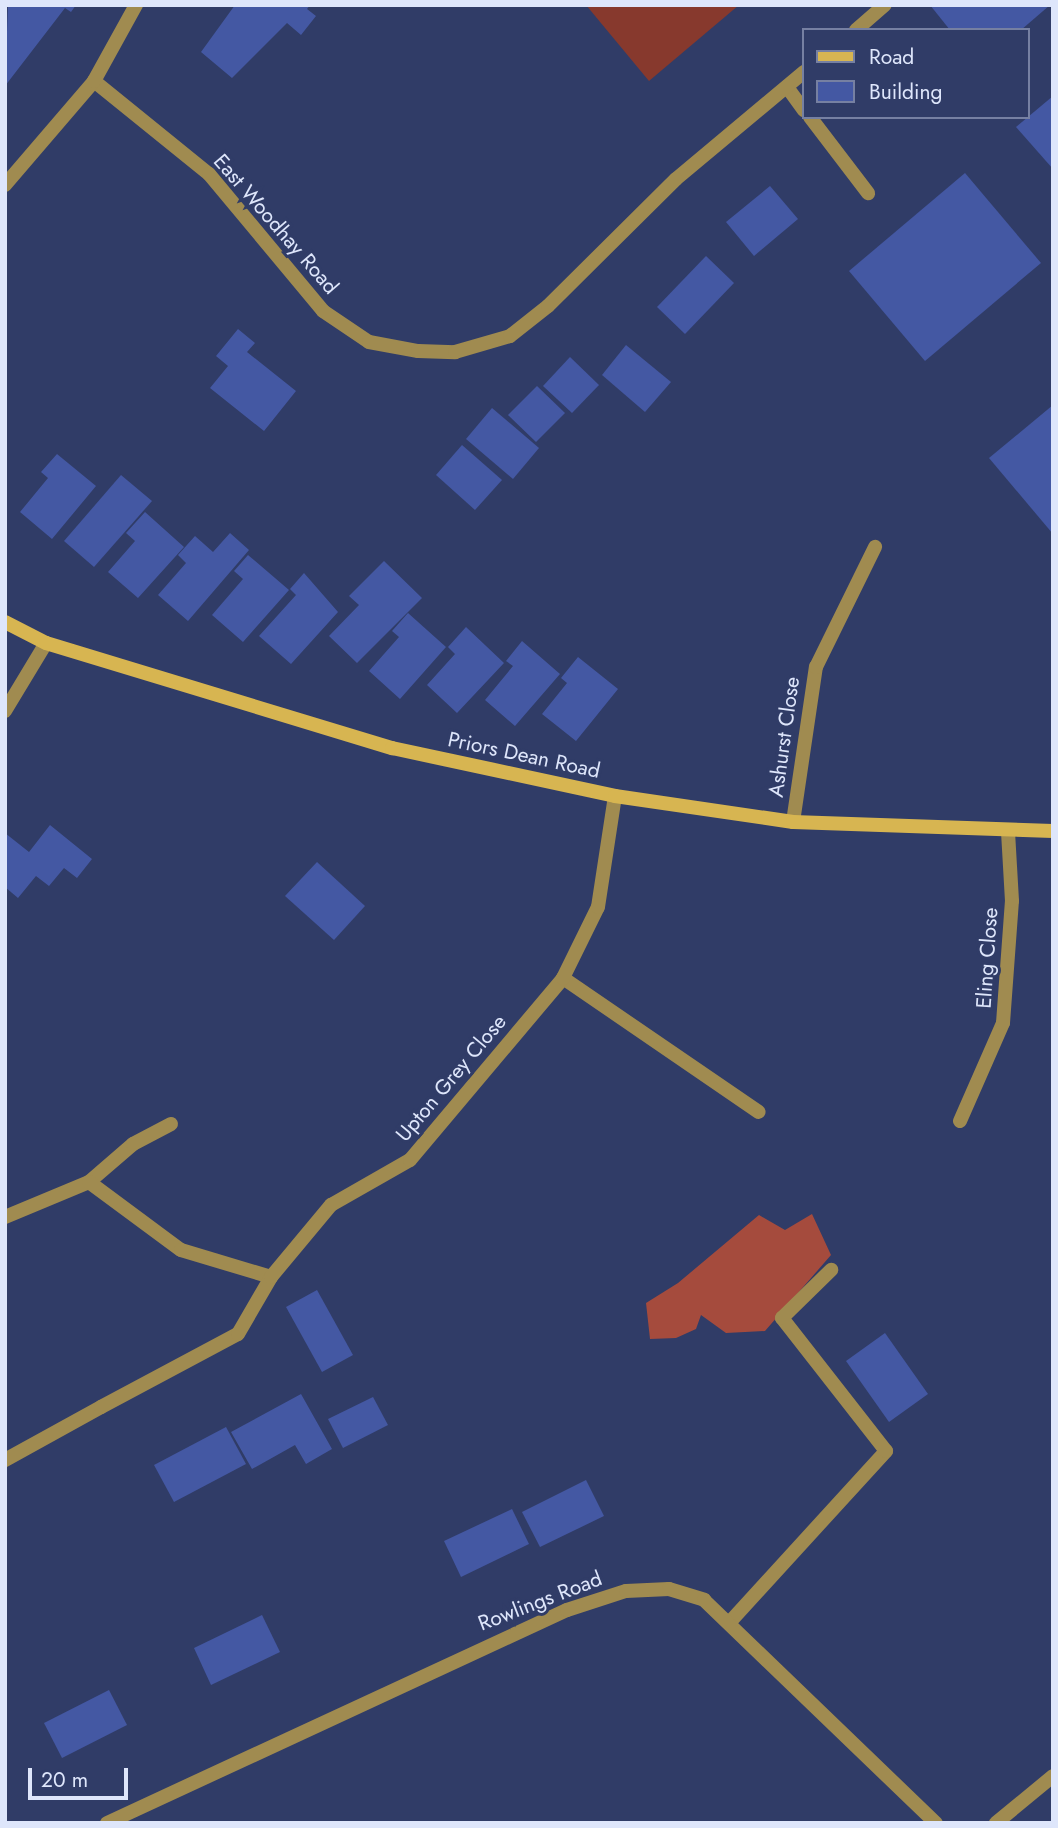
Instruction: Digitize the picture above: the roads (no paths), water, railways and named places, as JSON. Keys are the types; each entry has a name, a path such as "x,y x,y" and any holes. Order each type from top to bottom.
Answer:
{"street":[{"path":"5,185 94,81 136,5"},
{"path":"858,28 886,5"},
{"name":"East Woodhay Road","path":"94,81 209,174 323,311 369,342 418,351 455,352 510,336 548,306 676,179 802,74"},
{"path":"786,87 802,107"},
{"path":"812,119 868,193"},
{"name":"Ashurst Close","path":"793,822 816,667 876,547"},
{"name":"Priors Dean Road","path":"5,622 46,643 392,748 615,796 793,822 1053,831"},
{"path":"5,711 46,643"},
{"name":"Upton Grey Close","path":"5,1460 238,1334 271,1277 331,1205 410,1160 563,978 598,907 615,796"},
{"name":"Eling Close","path":"960,1121 1003,1023 1012,901 1008,831"},
{"path":"563,978 759,1112"},
{"path":"5,1217 89,1182 133,1144 170,1124"},
{"path":"89,1182 181,1250 271,1277"},
{"path":"729,1623 886,1451 782,1318 831,1270"},
{"name":"Rowlings Road","path":"107,1823 443,1663 579,1606 626,1591 670,1589 704,1600 936,1823"},
{"path":"996,1823 1053,1776"}]}
